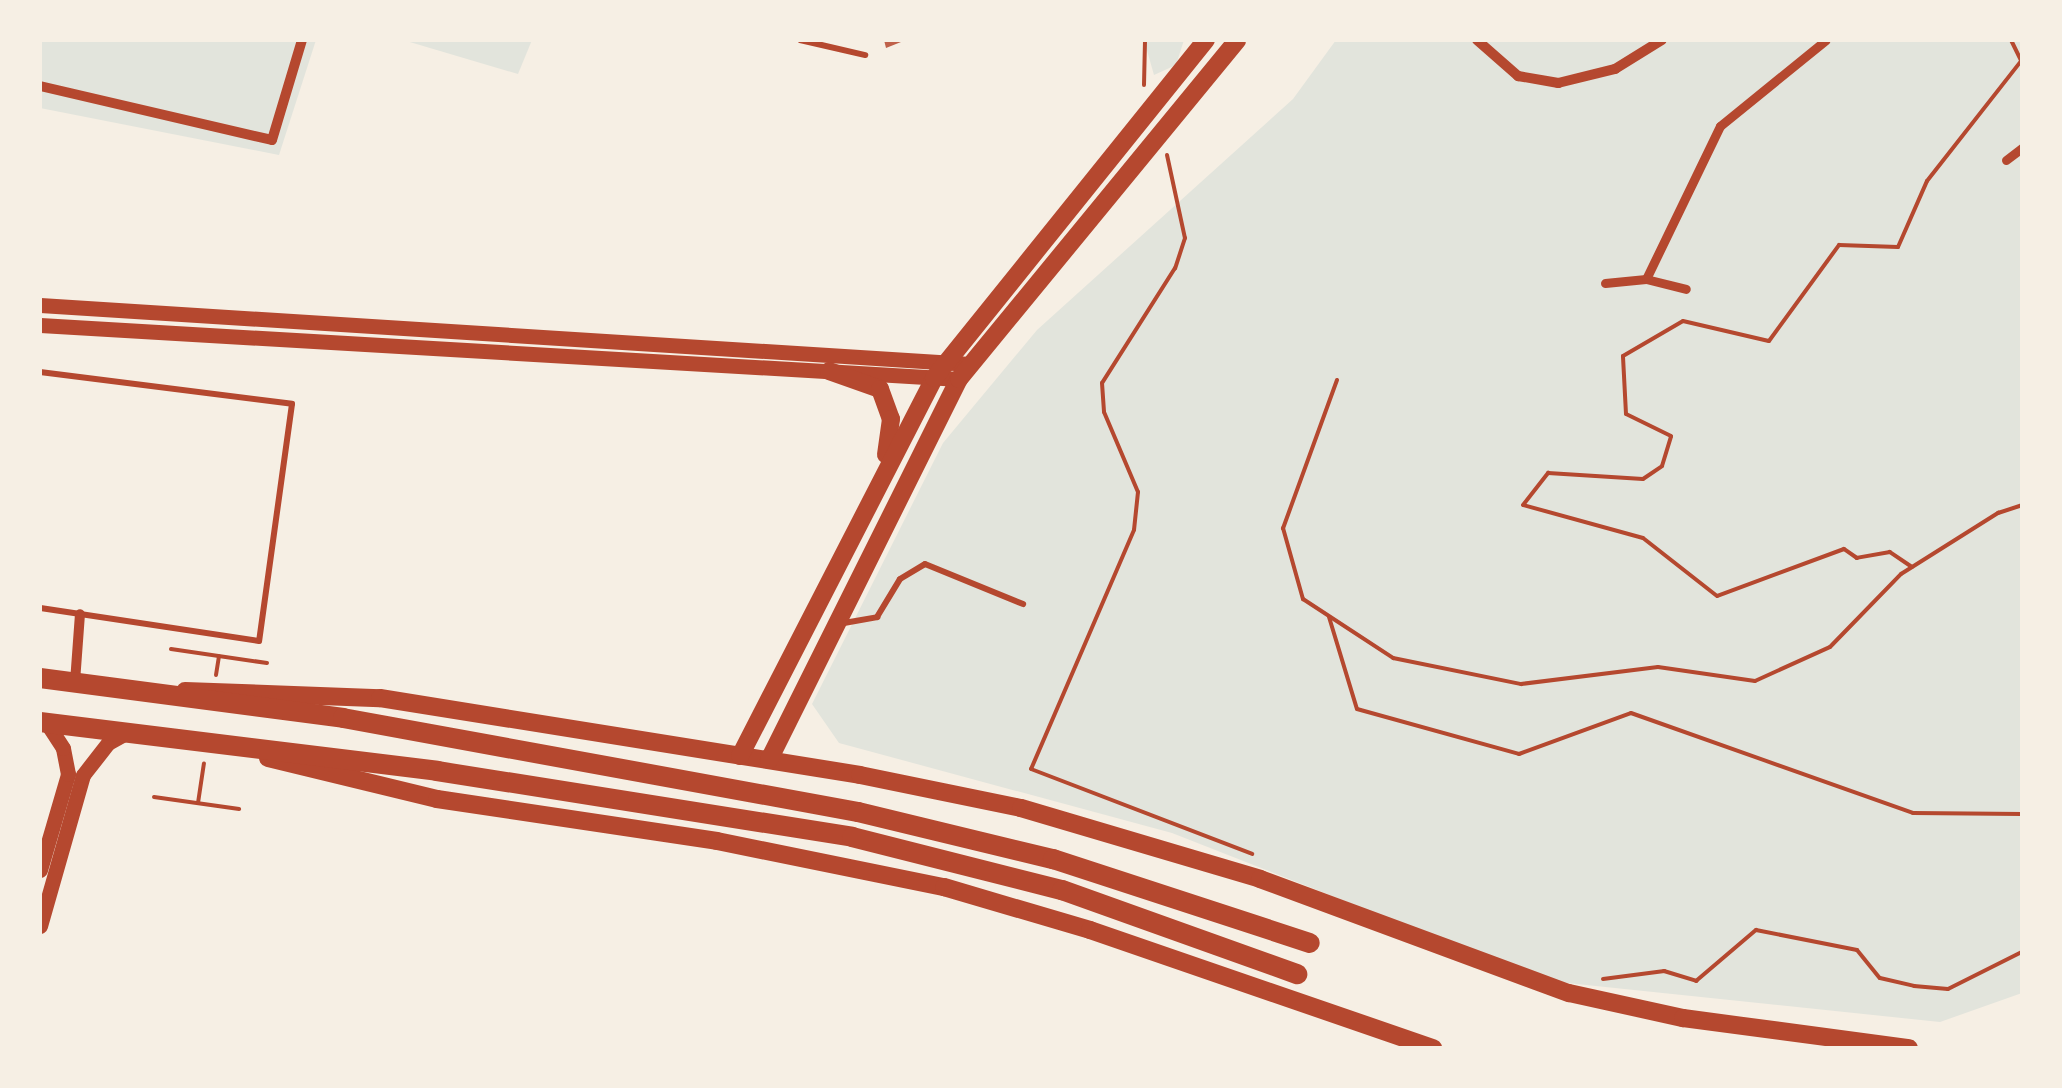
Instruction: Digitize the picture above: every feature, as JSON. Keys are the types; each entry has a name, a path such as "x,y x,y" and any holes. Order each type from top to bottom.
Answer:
{"main road":[{"path":"740,756 939,370 1206,40"},
{"path":"769,760 832,625 964,371 1237,40"},
{"path":"828,371 872,382 886,398 889,443 876,488"},
{"path":"40,678 343,718 858,812 1053,860 1310,944"},
{"path":"140,692 269,689 380,698 769,760 1021,808 1147,842 1598,1000 1843,1042 1909,1048"},
{"path":"43,722 438,771 852,838 1062,890 1298,974"},
{"path":"224,747 437,799 717,841 944,887 1090,930 1432,1048"}],"street":[{"path":"40,86 272,140 302,40"},
{"path":"1477,40 1518,76 1558,82 1616,69 1662,40"},
{"path":"1646,279 1720,126 1826,40"},
{"path":"2006,160 2022,148"},
{"path":"1606,282 1646,279 1686,289"},
{"path":"40,305 964,371"},
{"path":"40,325 828,371 939,370"},
{"path":"74,682 80,614"},
{"path":"40,870 68,774 63,748 43,722"},
{"path":"40,926 83,775 94,757 124,734"}],"lane":[{"path":"800,40 866,56"},
{"path":"40,372 292,404 259,642 40,608"},
{"path":"832,625 877,617 900,579 926,564 1023,604"}],"path":[{"path":"1145,92 1146,40"},
{"path":"1912,567 1890,552 1857,558 1844,549 1717,596 1643,538 1523,505 1548,473 1643,479 1662,466 1671,436 1626,414 1623,356 1683,321 1769,340 1839,245 1898,246 1927,181 2022,62 2012,40"},
{"path":"1162,145 1182,201 1186,238 1149,308 1102,383 1104,412 1138,492 1134,530 1031,769 1266,859"},
{"path":"1336,380 1283,528 1303,599 1393,658 1521,684 1658,667 1755,681 1830,647 1912,567 2022,505"},
{"path":"1330,616 1357,709 1520,754 1631,713 1914,813 2022,814"},
{"path":"171,649 267,664"},
{"path":"154,797 240,809"},
{"path":"1591,981 1664,971 1696,981 1756,930 1857,950 1880,978 1948,989 2022,952"}],"shaded area":[{"path":"40,40 316,40 279,155 40,108"},
{"path":"403,40 532,40 518,74"},
{"path":"1144,40 1184,40 1176,65 1154,75"},
{"path":"1336,40 2022,40 2022,993 1940,1022 1548,981 1172,833 839,743 812,704 943,443 1037,330 1293,99"}],"building":[{"path":"884,40 906,40 886,48"}]}
